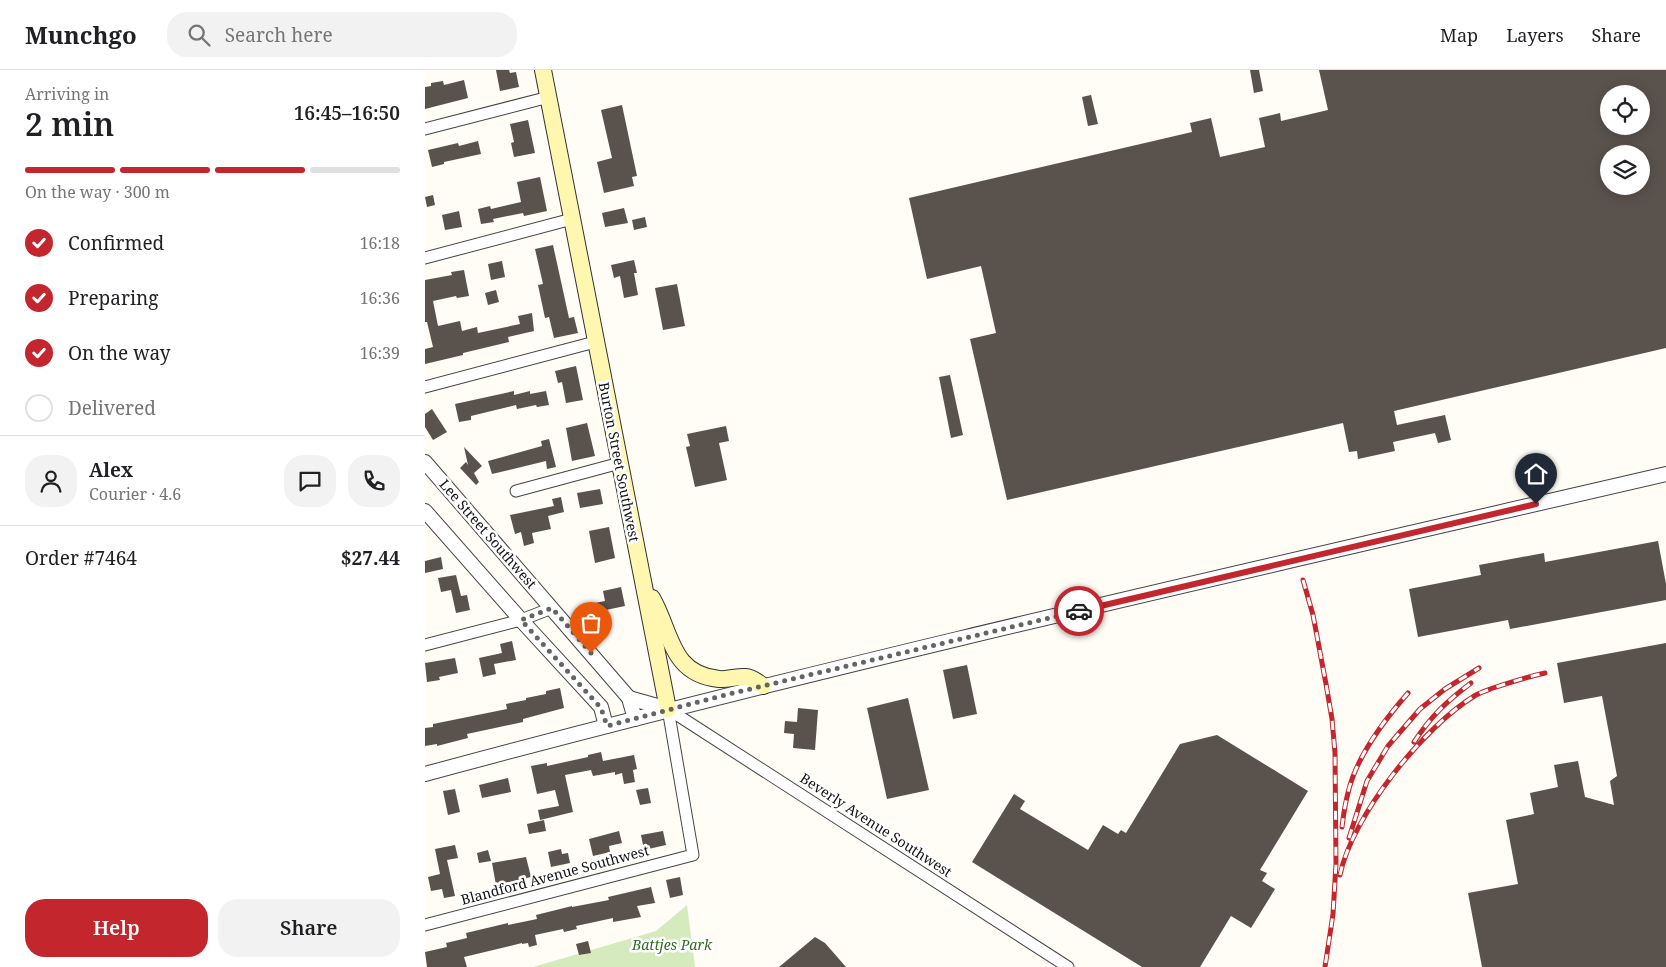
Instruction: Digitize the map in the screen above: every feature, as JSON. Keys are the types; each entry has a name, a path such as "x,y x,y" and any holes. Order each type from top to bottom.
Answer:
{"main road":[{"name":"Burton Street Southwest","path":"543,70 668,709"},
{"path":"642,579 658,608 670,643 682,663 707,678 725,680 748,677 763,686"}],"street":[{"path":"425,129 549,97"},
{"path":"425,258 572,219"},
{"path":"425,387 595,342"},
{"name":"Lee Street Southwest","path":"425,462 629,698 635,719"},
{"path":"516,491 620,463"},
{"path":"425,774 668,709 763,686 1666,474"},
{"path":"426,513 601,708 607,726"},
{"path":"425,645 521,620 552,608"},
{"path":"629,698 668,709"},
{"name":"Burton Street Southwest","path":"668,709 693,855"},
{"name":"Beverly Avenue Southwest","path":"668,709 1068,967"},
{"name":"Blandford Avenue Southwest","path":"425,925 693,855"}],"green space":[{"name":"Battjes Park","path":"687,905 695,967 533,967 656,931"}],"building":[{"path":"496,70 509,70 510,73 516,72 519,87 500,91"},
{"path":"1250,70 1259,70 1263,91 1254,93"},
{"path":"1319,70 1666,70 1666,348 1394,411 1397,425 1445,415 1451,440 1438,443 1435,433 1393,442 1395,451 1358,459 1357,451 1349,452 1343,423 1007,500 970,339 996,333 981,266 927,279 909,198 1192,132 1190,123 1211,118 1220,157 1265,147 1259,118 1280,113 1281,121 1328,110"},
{"path":"464,80 468,98 425,109 425,87 431,86 431,83 443,81 444,85"},
{"path":"1091,95 1098,124 1088,126 1082,97"},
{"path":"622,105 637,176 632,177 634,186 604,193 597,162 612,158 601,110"},
{"path":"528,120 535,153 514,157 511,143 514,142 510,124"},
{"path":"478,141 481,154 444,162 444,164 432,167 428,150 458,143 459,146"},
{"path":"540,177 547,211 524,216 523,213 493,219 494,222 481,224 478,209 490,206 491,209 521,202 517,182"},
{"path":"433,195 435,205 427,207 425,197"},
{"path":"624,208 628,223 605,227 602,213"},
{"path":"459,211 462,227 445,230 442,215"},
{"path":"645,217 647,227 634,230 632,220"},
{"path":"553,245 569,318 574,317 578,333 554,338 549,317 545,318 538,285 543,284 535,249"},
{"path":"634,260 637,273 634,273 638,295 624,298 620,276 614,278 611,265"},
{"path":"502,261 505,277 491,280 488,264"},
{"path":"464,270 469,296 457,298 456,296 433,301 438,326 460,321 462,331 477,327 478,333 520,324 518,316 532,313 534,331 508,337 509,342 425,364 425,349 433,347 427,322 425,322 425,280 452,275 451,272"},
{"path":"677,284 685,326 663,330 655,288"},
{"path":"496,290 499,302 488,305 485,293"},
{"path":"576,366 583,400 566,403 562,382 558,383 555,371"},
{"path":"950,375 963,435 951,438 939,377"},
{"path":"514,391 514,395 530,391 530,394 546,391 549,405 537,407 536,405 517,409 516,405 471,416 471,420 459,422 455,404"},
{"path":"432,409 447,432 433,440 425,427 425,414"},
{"path":"587,423 595,456 572,461 566,428"},
{"path":"726,426 729,441 719,443 727,480 695,487 686,447 690,446 687,434"},
{"path":"549,439 556,467 547,469 546,461 492,474 488,461 542,446 541,441"},
{"path":"464,447 482,466 474,473 479,482 476,485 460,468 466,462 468,465"},
{"path":"600,489 603,504 580,508 577,493"},
{"path":"561,497 564,512 548,516 551,529 532,533 534,543 524,546 521,532 515,534 510,515 554,506 552,499"},
{"path":"609,527 615,558 595,563 589,531"},
{"path":"1658,541 1666,584 1666,600 1510,629 1508,620 1418,637 1409,589 1481,575 1479,565 1544,553 1545,562"},
{"path":"441,557 443,569 425,573 425,561"},
{"path":"456,575 461,596 467,595 470,610 456,613 451,590 441,592 438,578"},
{"path":"621,587 625,606 587,614 585,605 605,601 603,591"},
{"path":"512,641 516,660 494,664 496,674 483,677 479,658 502,653 500,644"},
{"path":"1666,643 1666,967 1482,967 1468,893 1518,884 1506,820 1534,814 1530,793 1558,787 1554,765 1578,761 1585,797 1614,805 1610,781 1617,776 1602,696 1564,703 1557,663"},
{"path":"455,658 458,673 439,677 440,680 427,682 425,663"},
{"path":"967,665 977,714 953,719 943,670"},
{"path":"560,688 564,708 523,719 523,722 467,734 468,738 437,746 437,744 425,746 425,728 433,727 433,724 507,709 506,704 526,700 526,698 546,694 546,691"},
{"path":"908,698 929,790 887,799 867,708"},
{"path":"798,708 818,710 815,750 793,748 794,734 784,733 785,721 797,722"},
{"path":"1217,735 1308,791 1260,870 1267,873 1262,881 1275,889 1251,928 1231,916 1200,967 1142,967 972,862 1014,794 1025,801 1020,809 1088,850 1103,825 1118,834 1121,830 1126,833 1180,744"},
{"path":"601,752 603,761 634,755 637,769 633,770 635,782 624,784 622,773 615,775 615,772 593,776 591,770 565,775 573,812 540,820 538,810 559,806 555,790 537,794 531,766 547,763 547,766 588,757 588,755"},
{"path":"508,778 511,792 482,798 479,785"},
{"path":"648,788 651,803 640,805 636,790"},
{"path":"455,789 460,812 448,815 443,791"},
{"path":"544,820 546,831 529,834 527,824"},
{"path":"619,831 622,843 609,846 610,852 593,856 589,839"},
{"path":"663,831 666,845 644,850 641,835"},
{"path":"455,845 458,858 447,860 455,896 444,898 442,889 431,891 428,877 440,874 435,849"},
{"path":"561,849 562,854 568,853 570,863 551,867 548,852"},
{"path":"488,850 491,861 479,863 477,853"},
{"path":"526,857 531,877 496,885 492,863"},
{"path":"680,877 683,895 670,898 666,880"},
{"path":"651,887 655,903 637,906 641,917 613,922 613,918 576,926 577,929 564,932 563,929 535,935 537,945 529,947 528,943 522,943 464,957 467,967 427,967 425,952 447,947 446,943 467,938 466,933 508,923 508,925 537,919 536,915 572,906 609,900 608,897"},
{"path":"815,937 825,943 846,967 779,967"},
{"path":"588,941 591,953 579,955 576,944"}],"railway":[{"path":"1303,580 1313,615 1326,684 1335,753 1336,864 1333,914 1325,967"},
{"path":"1349,838 1367,781 1388,746 1420,709 1445,689 1479,668"},
{"path":"1340,875 1347,852 1359,826 1375,800 1393,774 1435,728 1456,709 1478,694 1545,673"},
{"path":"1414,742 1440,710 1471,683"},
{"path":"1342,827 1348,794 1359,763 1378,731 1408,693"}],"way so far":[{"path":"591,653 552,608 521,620 603,710 607,726 725,695 1079,611"}],"route":[{"path":"1079,611 1536,504"}]}
